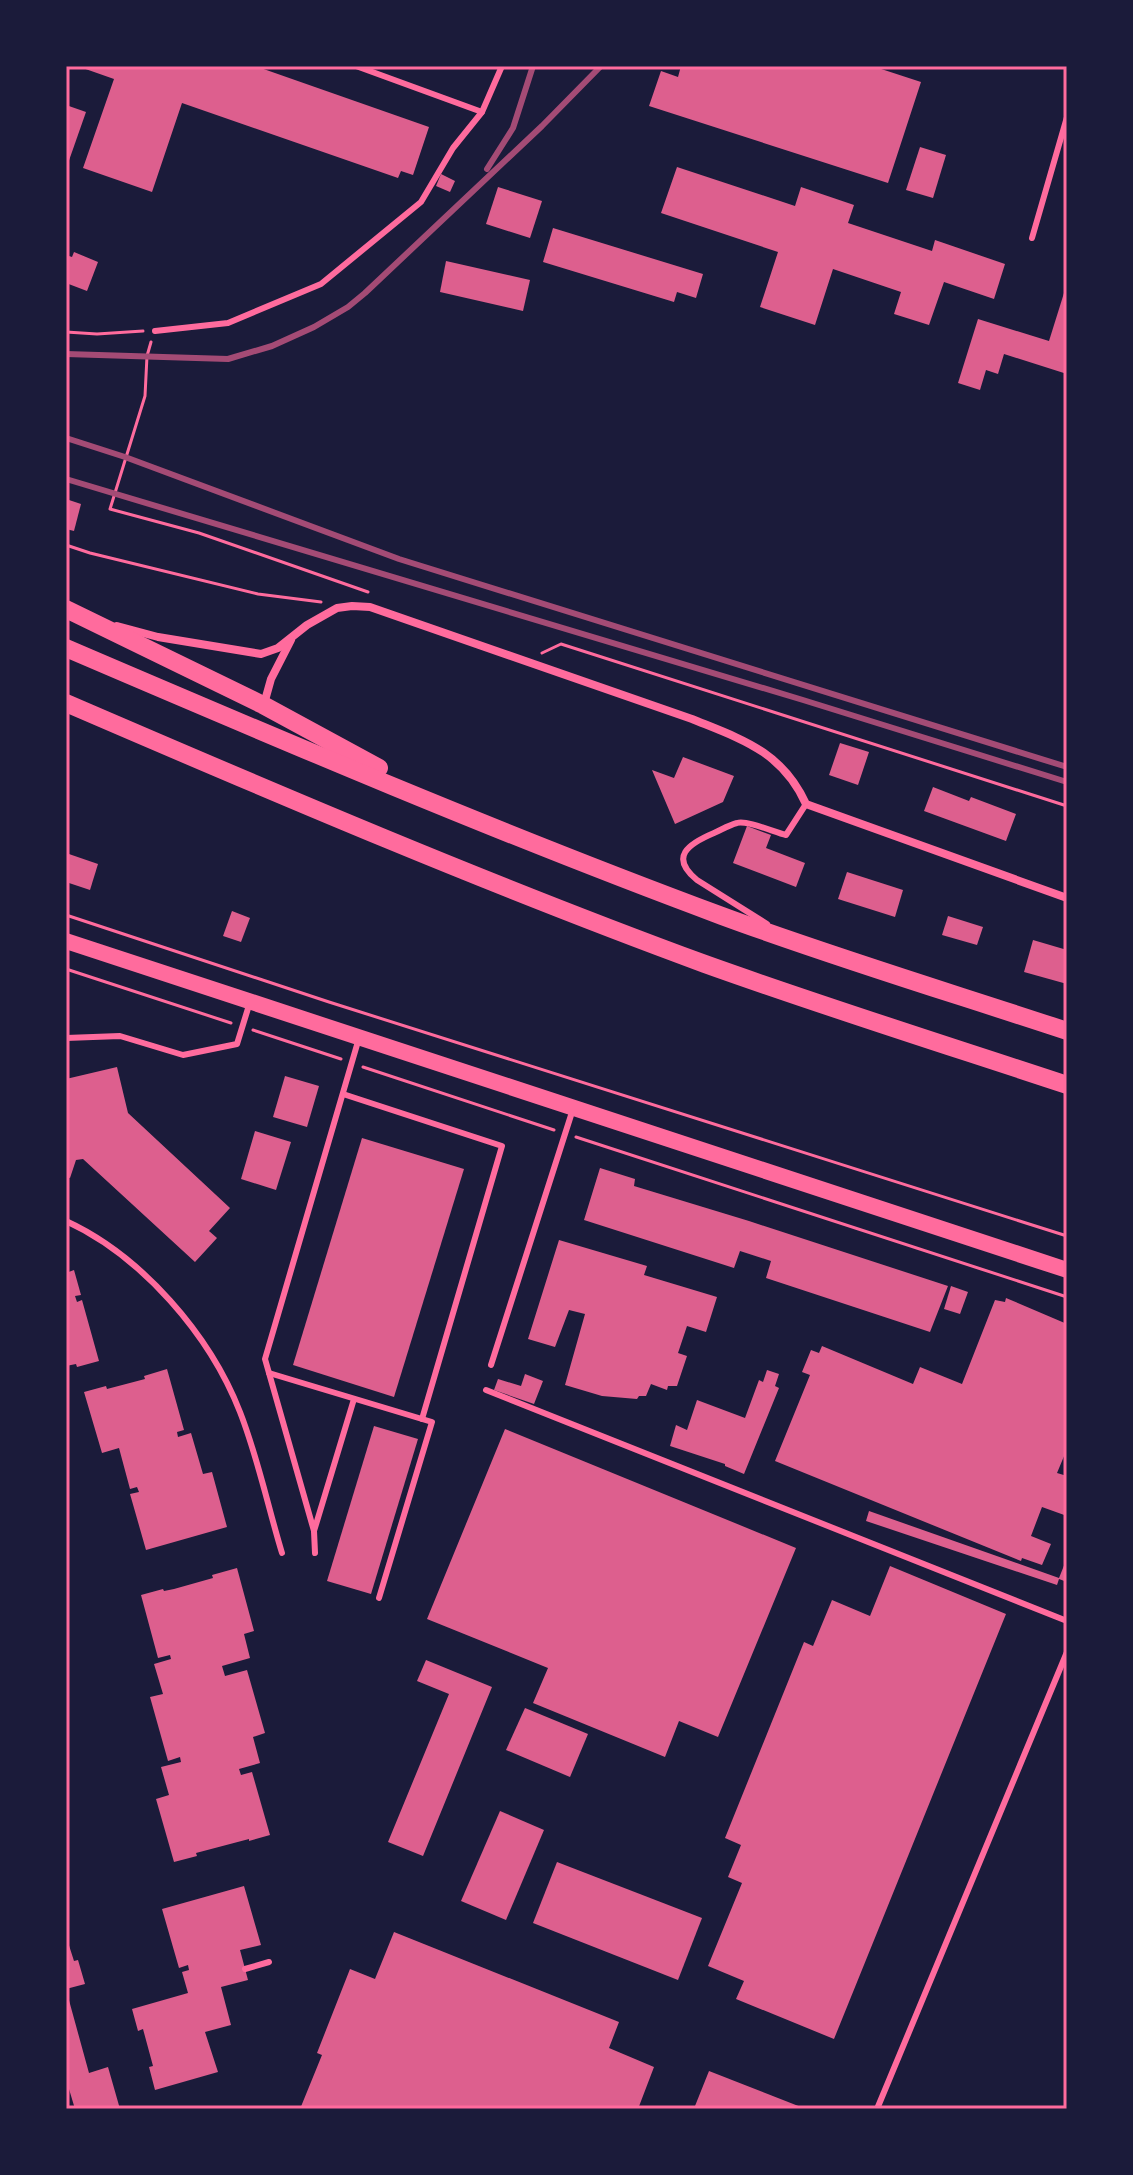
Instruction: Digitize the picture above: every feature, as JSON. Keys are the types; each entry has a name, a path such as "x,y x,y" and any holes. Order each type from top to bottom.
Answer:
{"main road":[{"path":"75,613 263,705 462,814"},
{"path":"66,648 462,814 674,898 1067,1031"},
{"path":"66,703 643,941 1067,1085"},
{"path":"66,941 1067,1270"}],"street":[{"path":"75,613 158,637 261,654 278,648 307,625 337,608 370,607 739,738 774,759 799,789 806,804 1067,898"},
{"path":"263,705 271,679 291,639"}],"lane":[{"path":"356,66 482,112"},
{"path":"155,331 228,323 321,284 421,202 453,148 482,112 502,66"},
{"path":"1032,238 1066,122"},
{"path":"794,940 697,880 682,863 688,847 697,840 740,822 786,835 806,804"},
{"path":"66,1038 120,1036 183,1055 237,1044 250,1002"},
{"path":"315,1553 314,1531 265,1359 359,1038"},
{"path":"343,1094 502,1146 422,1419"},
{"path":"491,1365 574,1108"},
{"path":"66,1221 140,1270 164,1293 211,1355 240,1413 282,1553"},
{"path":"269,1373 432,1422 379,1598"},
{"path":"486,1390 1067,1621"},
{"path":"314,1531 354,1399"},
{"path":"877,2109 1067,1652"},
{"path":"245,1969 269,1962"}],"path":[{"path":"66,332 155,331 147,356 145,396 110,509 199,533 378,596"},
{"path":"66,545 258,594 321,602"},
{"path":"542,653 561,644 1067,806"},
{"path":"66,915 329,1002 1067,1236"}],"building":[{"path":"77,66 255,66 429,127 413,175 401,171 398,178 182,103 152,192 83,168 114,79"},
{"path":"681,66 872,66 921,82 888,183 649,106 661,71 678,77"},
{"path":"66,105 86,112 66,169"},
{"path":"920,147 946,155 933,198 906,190"},
{"path":"677,167 795,206 801,187 854,205 848,223 932,251 935,240 1005,264 994,299 944,282 929,325 894,314 901,292 833,269 815,325 760,307 778,252 661,213"},
{"path":"441,174 455,181 450,192 436,186"},
{"path":"498,187 542,201 530,238 486,224"},
{"path":"553,228 703,274 696,298 677,292 674,302 543,262"},
{"path":"74,252 98,262 87,291 66,283 66,255 72,257"},
{"path":"446,261 530,280 523,311 440,292"},
{"path":"1064,293 1067,294 1067,374 1004,354 998,374 986,370 980,390 958,383 978,319 1049,341"},
{"path":"66,499 81,504 74,531 66,529"},
{"path":"840,743 869,752 858,785 829,775"},
{"path":"683,757 734,776 723,802 675,824 652,770 674,778"},
{"path":"933,787 1016,814 1006,841 924,811"},
{"path":"747,826 771,835 766,848 805,863 796,887 733,863"},
{"path":"66,853 98,864 90,890 66,882"},
{"path":"847,872 903,890 895,917 838,899"},
{"path":"232,911 250,918 241,942 223,936"},
{"path":"948,916 983,927 977,945 942,935"},
{"path":"1033,940 1067,950 1067,984 1024,972"},
{"path":"117,1067 128,1113 230,1208 209,1231 217,1238 195,1262 83,1159 76,1160 70,1178 66,1177 66,1079"},
{"path":"285,1076 319,1086 307,1127 273,1117"},
{"path":"255,1131 291,1142 276,1190 241,1179"},
{"path":"362,1138 464,1169 394,1397 293,1365"},
{"path":"600,1168 635,1179 634,1186 948,1286 930,1332 766,1278 771,1261 740,1251 734,1268 584,1220"},
{"path":"559,1240 647,1266 644,1275 717,1297 706,1332 687,1326 678,1353 687,1356 677,1386 668,1386 667,1390 651,1384 646,1396 637,1399 602,1396 565,1385 585,1314 569,1310 555,1347 528,1339"},
{"path":"74,1270 81,1295 75,1296 77,1302 82,1300 99,1361 77,1367 76,1364 66,1366 66,1273"},
{"path":"951,1286 968,1292 960,1314 944,1309"},
{"path":"1006,1298 1067,1324 1067,1449 1057,1473 1067,1476 1067,1516 1042,1507 1031,1536 1051,1544 1042,1565 1022,1558 1021,1561 775,1461 810,1375 802,1372 811,1350 819,1353 822,1346 913,1384 920,1367 962,1384 995,1300 1005,1302"},
{"path":"167,1369 184,1430 177,1432 178,1437 191,1433 203,1474 212,1472 227,1527 146,1550 130,1494 139,1492 137,1487 130,1489 119,1448 102,1453 84,1392 145,1379 144,1376"},
{"path":"767,1370 779,1374 775,1386 779,1388 744,1474 725,1464 670,1446 676,1425 687,1430 697,1400 745,1418 759,1380 763,1382"},
{"path":"525,1374 543,1381 534,1404 494,1390 498,1379 521,1386"},
{"path":"374,1426 418,1439 371,1594 327,1581"},
{"path":"505,1429 796,1548 718,1737 679,1721 665,1757 533,1703 548,1668 427,1619"},
{"path":"869,1511 1059,1578 1067,1558 1067,1582 1059,1579 1057,1585 866,1521"},
{"path":"890,1566 1006,1614 834,2039 736,1999 744,1981 708,1966 742,1883 728,1877 741,1845 725,1838 804,1642 813,1646 832,1600 870,1616"},
{"path":"237,1568 254,1631 244,1634 250,1658 222,1666 225,1676 247,1670 265,1733 253,1737 260,1763 239,1769 241,1775 252,1772 270,1835 196,1853 197,1856 174,1862 156,1799 169,1795 161,1767 181,1762 180,1757 168,1761 150,1697 163,1694 154,1664 171,1659 170,1655 158,1658 141,1595 174,1589"},
{"path":"426,1660 492,1687 423,1856 388,1842 449,1694 417,1681"},
{"path":"525,1708 588,1734 570,1777 506,1750"},
{"path":"500,1811 544,1830 506,1920 461,1901"},
{"path":"557,1862 702,1918 678,1980 533,1923"},
{"path":"244,1886 261,1945 240,1950 248,1980 221,1987 231,2025 205,2032 218,2072 155,2090 149,2067 153,2066 143,2029 138,2031 132,2009 188,1993 182,1972 189,1970 188,1965 179,1968 162,1909"},
{"path":"394,1932 619,2022 609,2048 654,2067 638,2109 300,2109 322,2055 317,2053 350,1969 375,1979"},
{"path":"66,1936 85,1984 66,1989"},
{"path":"67,1993 89,2073 108,2067 120,2109 75,2109 66,2079"},
{"path":"709,2071 806,2109 703,2109 695,2106"}],"tram line":[{"path":"1061,66 1067,68"}],"railway":[{"path":"487,169 513,128 533,66"},
{"path":"66,354 228,359 272,346 314,327 365,293 601,66"},
{"path":"66,438 399,559 1067,767"},
{"path":"66,479 1067,782"}]}
